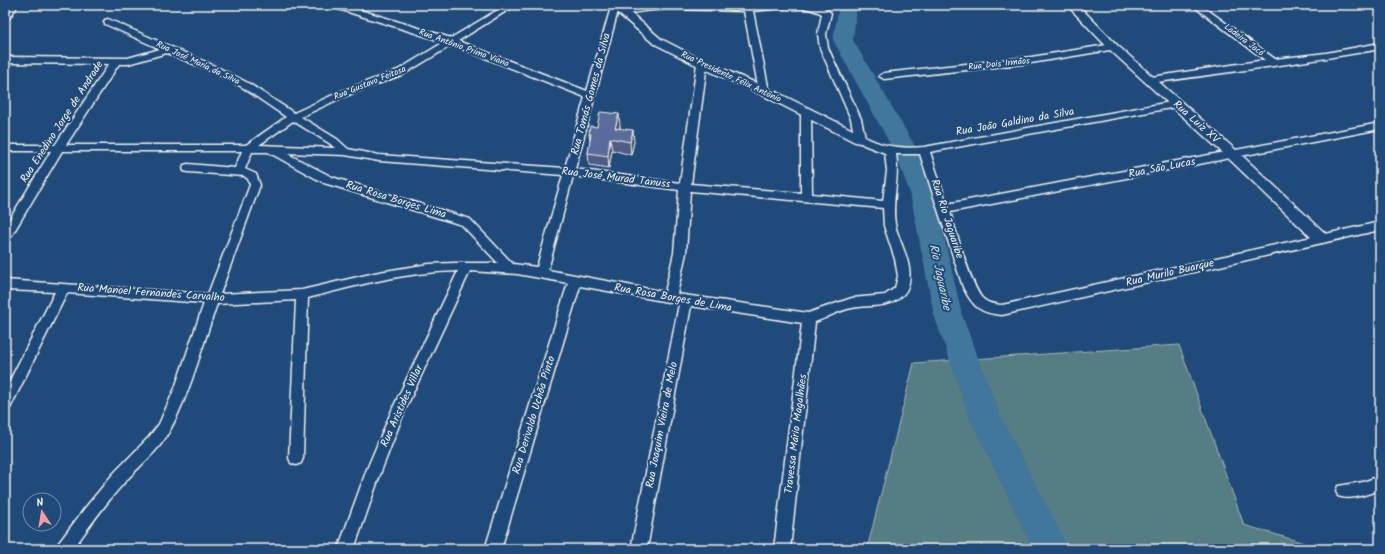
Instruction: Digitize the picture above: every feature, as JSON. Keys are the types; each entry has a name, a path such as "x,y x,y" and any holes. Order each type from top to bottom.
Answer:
{"street":[{"path":"5,18 14,5"},
{"name":"Rua Gustavo Feitosa","path":"248,148 293,117 340,95 401,72 421,61 450,41 512,5"},
{"path":"616,8 633,9 652,7 748,9 799,5 826,11 827,13 822,34 824,48 856,118 860,139"},
{"name":"Rua Luiz XV","path":"1072,5 1113,47 1232,154 1321,238"},
{"name":"Ladeira Jacó","path":"1196,5 1273,62"},
{"name":"Rua Antônio Primo Viana","path":"342,6 450,41 591,96"},
{"name":"Rua Presidente Félix Antônio","path":"616,8 657,41 702,64 764,91 860,139"},
{"name":"Rua Tomás Gomes da Silva","path":"541,274 616,8"},
{"path":"748,9 764,91"},
{"name":"Rua José Maria da Silva","path":"108,22 168,50 214,69 239,82 333,141 345,152"},
{"path":"1151,80 1273,62 1326,56 1380,46"},
{"name":"Rua Dois Irmãos","path":"884,76 1031,60 1113,47"},
{"path":"5,60 115,62 140,59 168,50"},
{"name":"Rua Enedino Jorge de Andrade","path":"5,237 59,148 115,62"},
{"path":"670,299 680,253 685,187 702,64"},
{"name":"Rua João Galdino da Silva","path":"860,139 894,152 920,151 1176,104"},
{"path":"806,113 807,199"},
{"name":"Rua São Lucas","path":"944,209 1380,126"},
{"name":"Rua José Murad Tanuss","path":"5,148 248,148 345,152 414,162 570,172 685,187 888,205"},
{"path":"64,549 113,484 154,442 164,428 191,365 212,299 256,185 255,179 251,174 188,168 204,148"},
{"path":"239,172 248,148"},
{"name":"Rua Rosa Borges Lima","path":"270,149 328,180 466,222 470,224 481,240 497,254 508,268"},
{"name":"Rua Rio Jaguaribe","path":"920,151 944,209 969,287"},
{"name":"Rua Rosa Borges de Lima","path":"302,295 356,280 433,267 466,266 508,268 686,302 809,318 853,303 879,302 891,297 899,290 903,281 903,266 890,226 888,205 893,174 894,152"},
{"name":"Rua Murilo Buarque","path":"969,287 973,296 984,306 1002,310 1380,226"},
{"name":"Rua Aristides Villar","path":"346,549 363,499 396,416 466,266"},
{"name":"Rua Derivaldo Uchõa Pinto","path":"493,549 575,281"},
{"name":"Rua Manoel Fernandes Carvalho","path":"5,285 212,299 302,295"},
{"path":"5,404 63,288"},
{"path":"296,458 302,295"},
{"name":"Rua Joaquim Vieira de Melo","path":"639,549 686,302"},
{"name":"Travessa Mário Magalhães","path":"782,549 809,318"},
{"path":"1343,491 1362,489 1380,483"}],"green space":[{"path":"1179,345 1244,525 1324,549 867,549 914,363"}],"building":[{"path":"600,112 619,114 615,128 633,130 630,142 610,138 608,156 588,153 591,134 589,134 590,126 597,127"}],"waterway":[{"name":"Rio Jaguaribe","path":"848,5 843,40 907,153 922,193 948,315 986,419 1051,549"}]}
